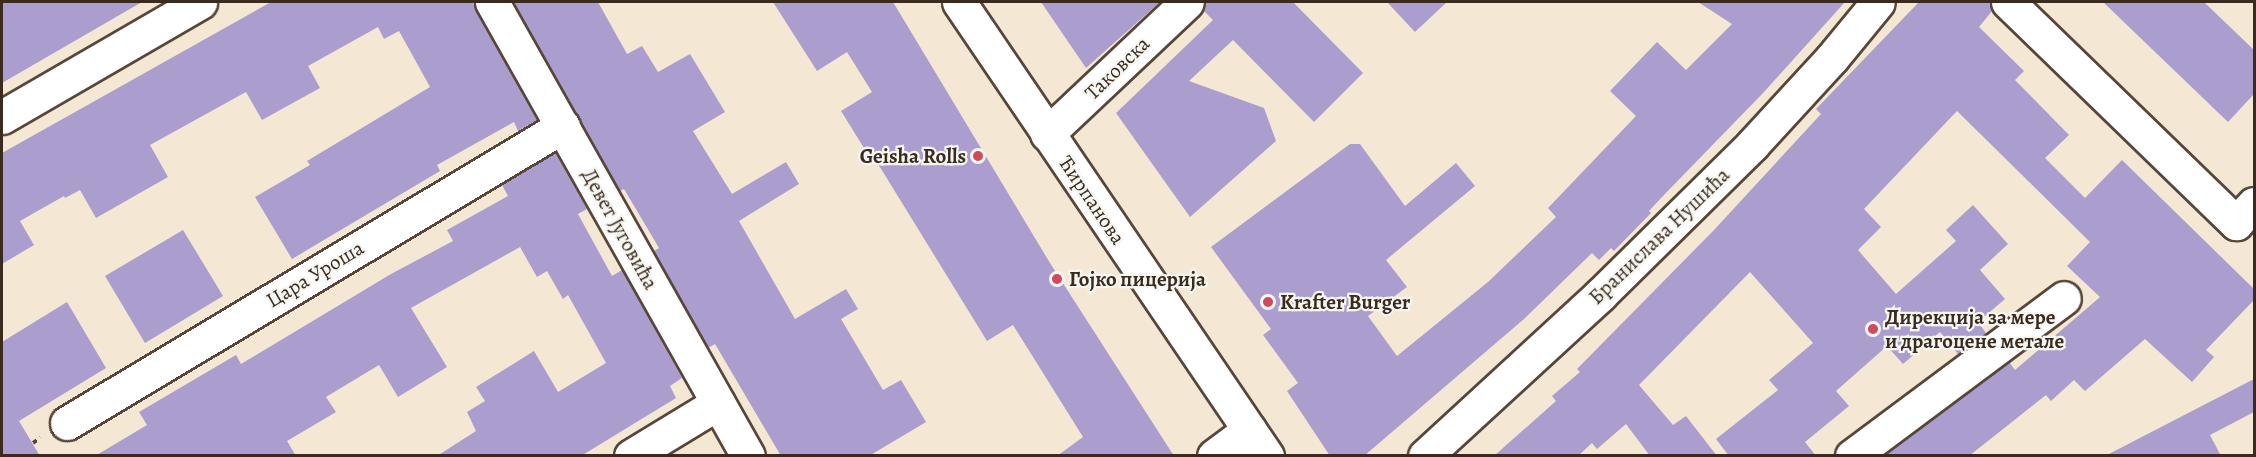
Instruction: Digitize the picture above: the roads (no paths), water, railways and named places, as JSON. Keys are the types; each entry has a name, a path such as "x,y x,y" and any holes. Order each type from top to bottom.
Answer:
{"street":[{"path":"2,117 200,2"},
{"name":"Девет Југовића","path":"492,2 748,456"},
{"name":"Ћирпанова","path":"959,2 1258,443"},
{"name":"Таковска","path":"1047,134 1187,2"},
{"name":"Бранислава Нушића","path":"1425,456 1600,295 1752,145 1832,58 1878,2"},
{"path":"2008,2 2236,224 2254,204"},
{"name":"Цара Уроша","path":"67,423 563,126"},
{"path":"1854,455 2064,298"},
{"path":"631,456 718,403"},
{"path":"1214,456 1258,443"}],"place":[{"name":"Geisha Rolls","path":"978,156"},
{"name":"Гојко пицерија","path":"1057,279"},
{"name":"Krafter Burger","path":"1268,302"},
{"name":"Дирекција за мере и драгоцене метале","path":"1873,329"}]}
